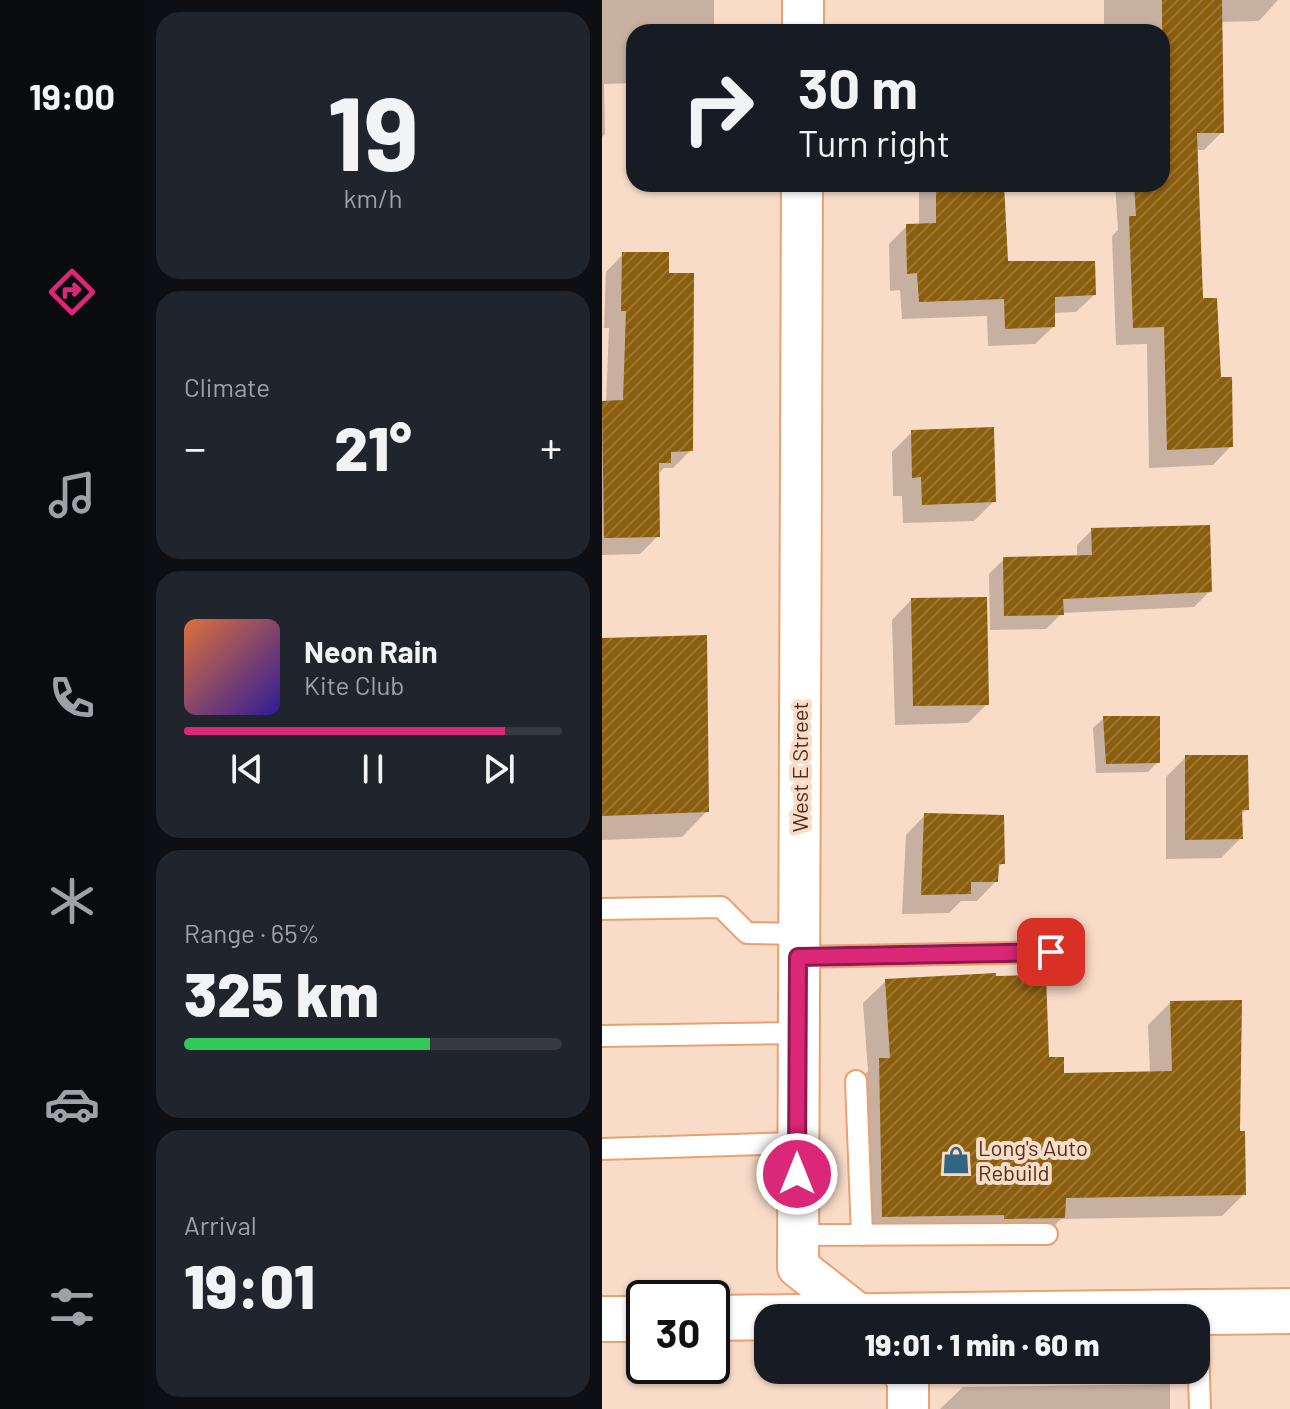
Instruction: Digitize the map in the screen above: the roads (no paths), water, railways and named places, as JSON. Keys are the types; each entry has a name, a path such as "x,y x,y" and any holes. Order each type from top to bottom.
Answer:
{"main road":[{"path":"1210,1312 1290,1311"},
{"path":"730,1318 754,1317"},
{"path":"602,1319 626,1319"}],"street":[{"path":"803,0 803,24"},
{"name":"West E Street","path":"802,192 798,1267 846,1304"},
{"path":"908,1384 908,1409"}],"lane":[{"path":"602,909 721,907 747,933 798,946 1051,952"},
{"path":"602,1036 797,1033"},
{"path":"856,1081 862,1235"},
{"path":"602,1149 797,1143"},
{"path":"798,1235 1047,1234"},
{"path":"1199,1384 1200,1409"}],"place":[{"name":"Long's Auto Rebuild","path":"956,1160"}]}
